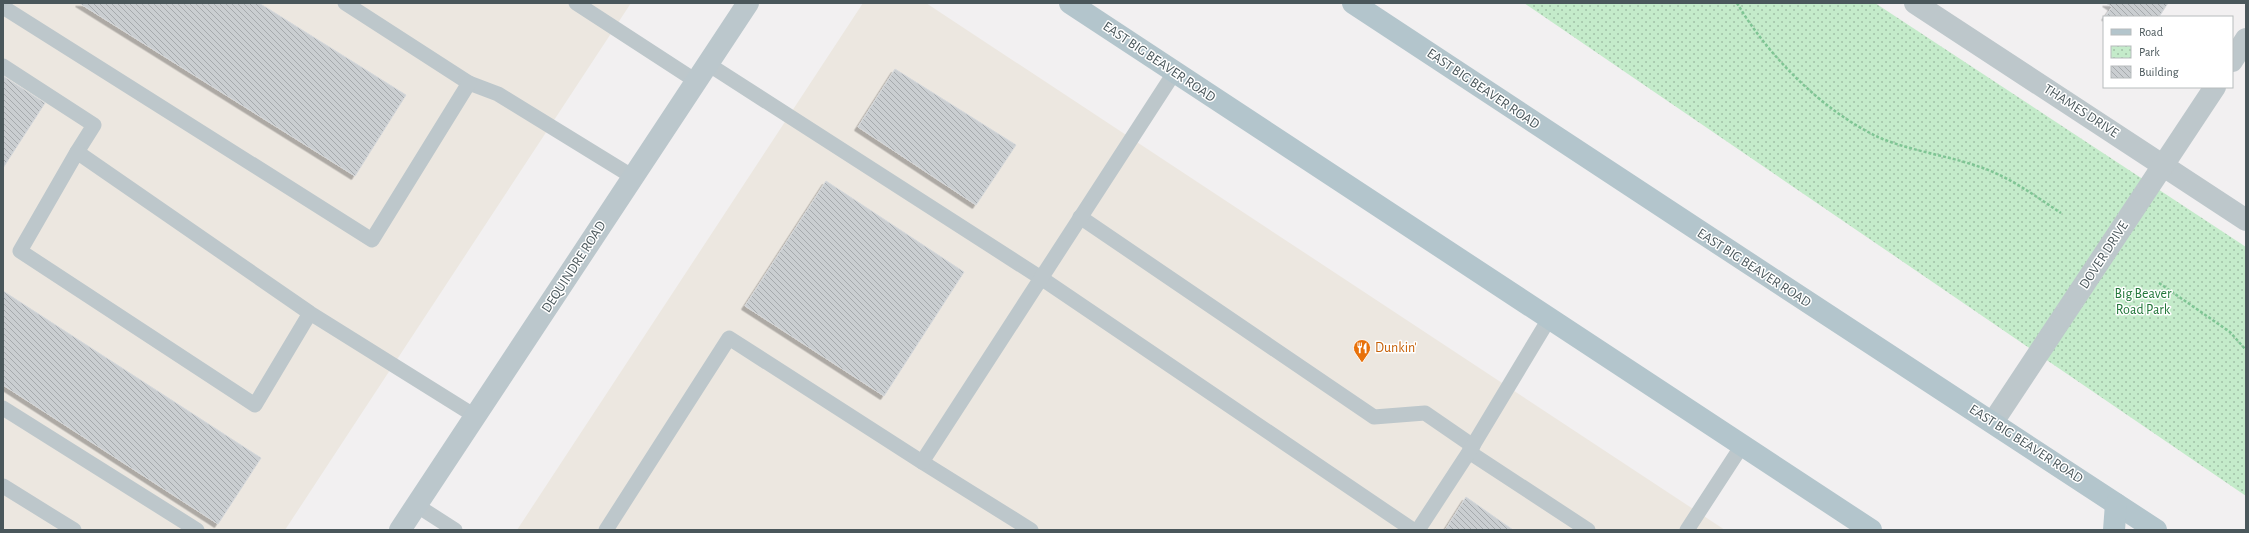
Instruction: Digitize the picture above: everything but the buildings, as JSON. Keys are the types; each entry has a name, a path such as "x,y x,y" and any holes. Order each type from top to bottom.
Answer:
{"main road":[{"name":"DEQUINDRE ROAD","path":"400,530 748,3"},
{"name":"EAST BIG BEAVER ROAD","path":"1070,3 1549,319 1743,444 1871,530"},
{"name":"EAST BIG BEAVER ROAD","path":"1354,3 1698,232 1993,422 2156,530"},
{"path":"2114,530 2116,504"}],"street":[{"name":"THAMES DRIVE","path":"1915,3 2246,220"},
{"path":"2233,60 2246,40"},
{"name":"DOVER DRIVE","path":"1993,422 2214,88"}],"lane":[{"path":"345,3 469,83 498,94 633,177"},
{"path":"576,3 702,73 1041,278 1413,530"},
{"path":"3,7 372,240 469,83"},
{"path":"3,66 94,125 20,252 255,405 310,313"},
{"path":"922,462 1174,73"},
{"path":"77,152 310,313 475,416"},
{"path":"1080,217 1374,417 1425,413 1471,449 1588,530"},
{"path":"1418,530 1471,449 1549,319"},
{"path":"606,530 729,338 1031,530"},
{"path":"3,408 197,530"},
{"path":"1687,530 1743,444"},
{"path":"3,486 74,530"},
{"path":"416,505 455,530"}],"path":[{"path":"1737,3 1764,41 1786,66 1813,94 1850,122 1903,146 1982,167 2012,180 2061,213"},
{"path":"2159,283 2230,332 2246,350"}],"shaded area":[{"path":"3,3 631,3 285,530 3,530"},
{"path":"863,3 926,3 1725,530 517,530"}],"green space":[{"name":"Big Beaver Road Park","path":"1524,3 1875,3 2246,247 2246,496"}],"place":[{"name":"Dunkin'","path":"1362,363"}]}
